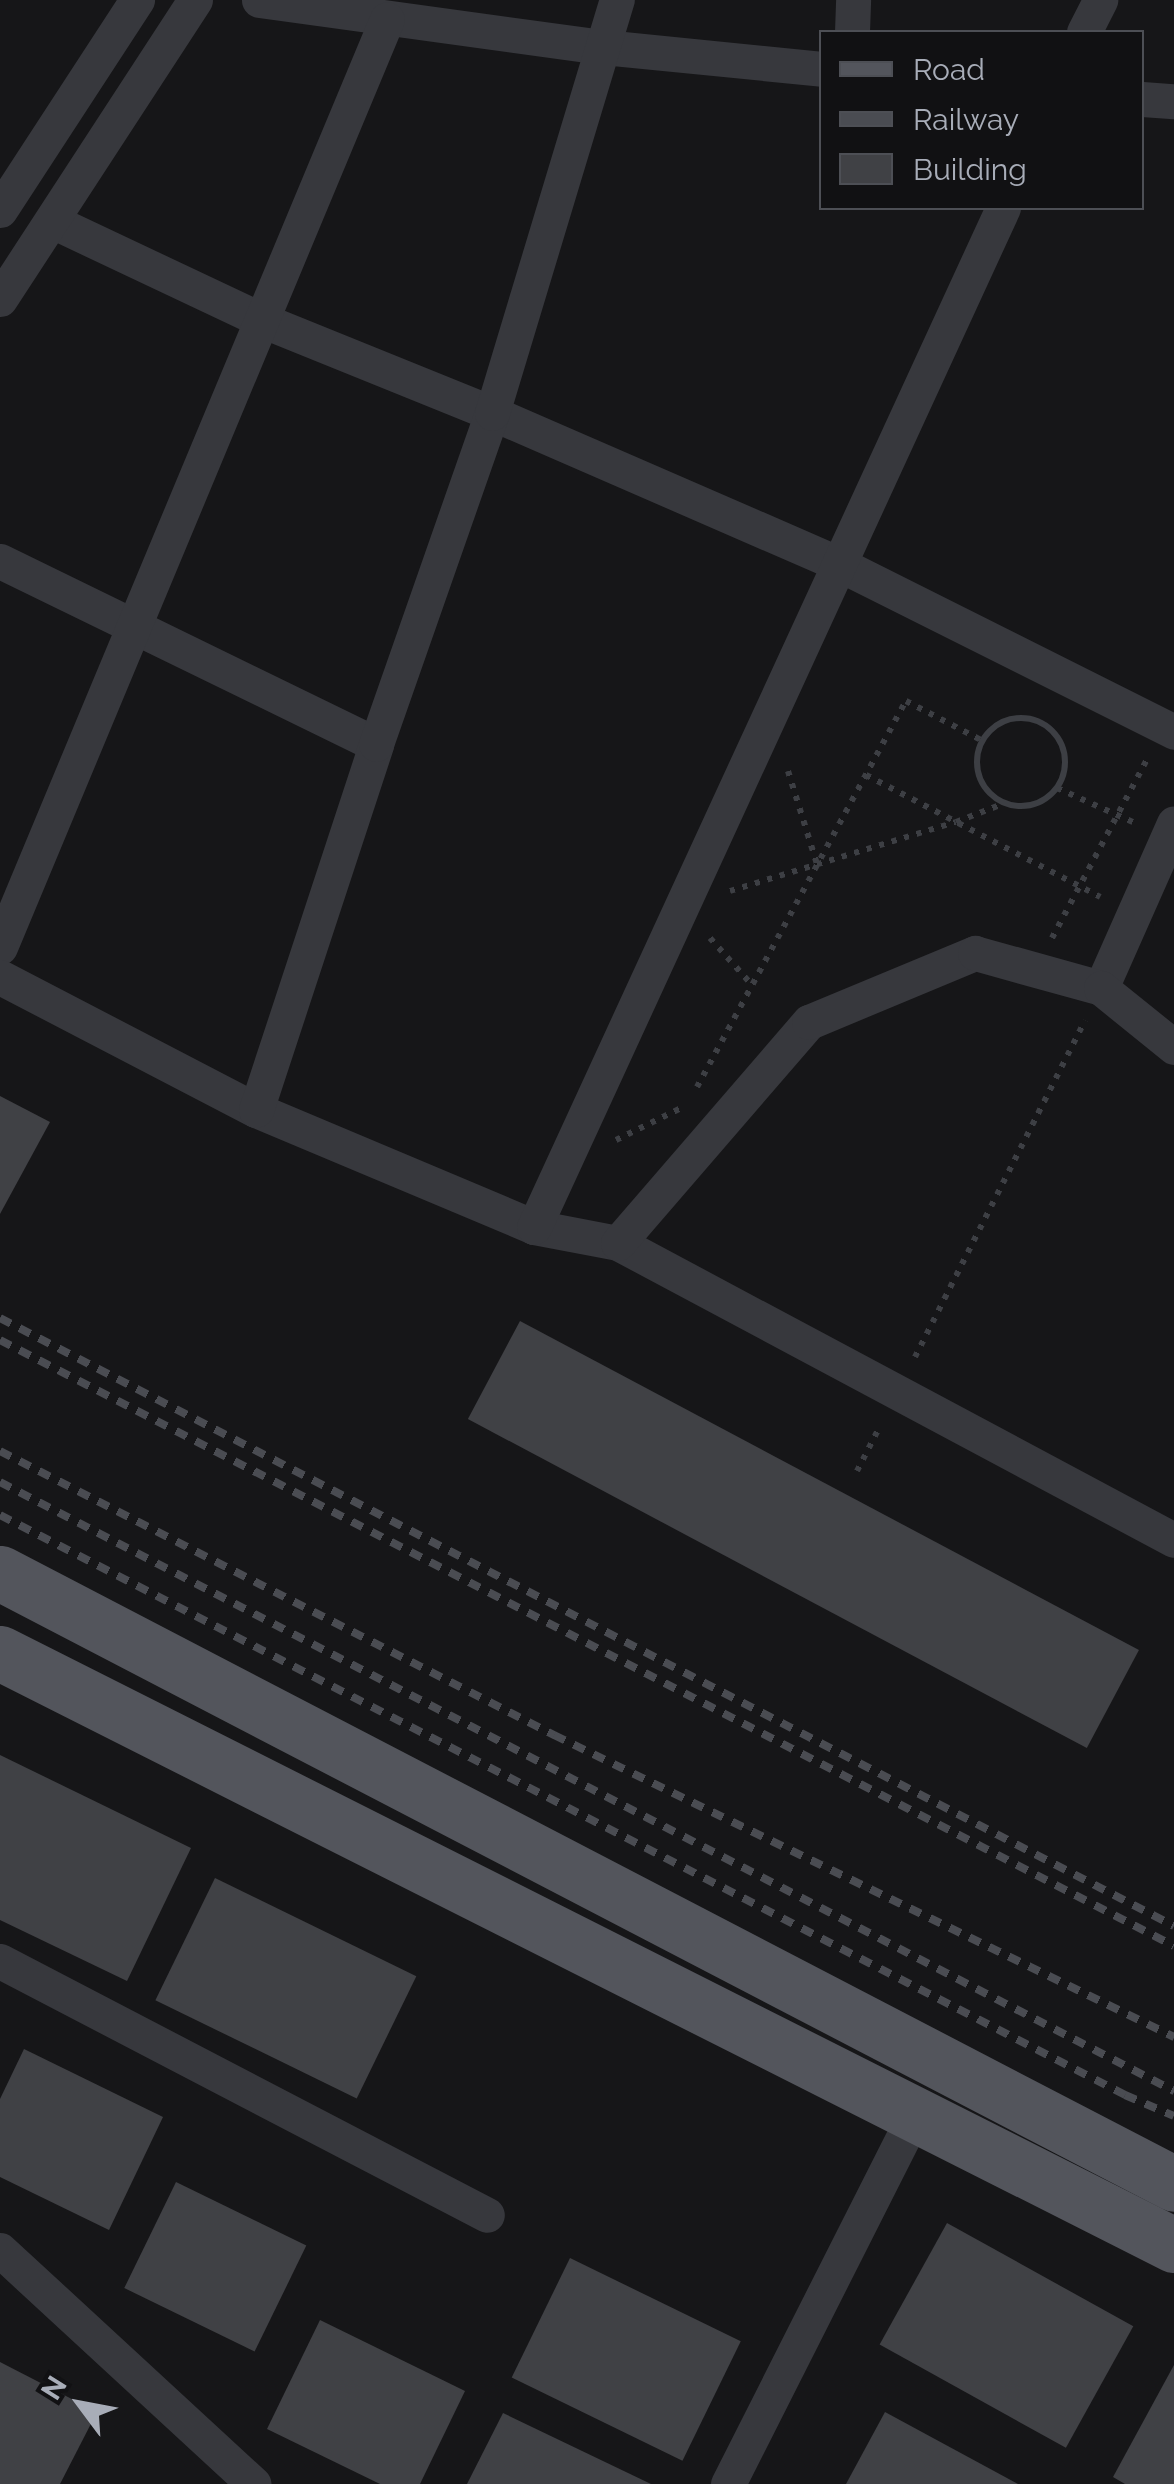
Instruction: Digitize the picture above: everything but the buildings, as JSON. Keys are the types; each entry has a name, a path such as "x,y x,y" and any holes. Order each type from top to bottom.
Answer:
{"main road":[{"path":"0,1573 1174,2184"},
{"path":"0,1653 1174,2245"}],"street":[{"path":"0,210 136,0"},
{"path":"0,299 195,0"},
{"path":"259,0 603,47 819,69"},
{"path":"256,1110 376,744 492,413 618,0"},
{"path":"852,30 853,0"},
{"path":"1085,30 1100,0"},
{"path":"0,948 387,20"},
{"path":"1144,99 1174,101"},
{"path":"534,1227 1002,210"},
{"path":"52,222 264,321 492,413 839,564 1169,730"},
{"path":"0,561 376,744"},
{"path":"1101,988 1171,831"},
{"path":"618,1243 808,1022 976,953 1101,988 1174,1047"},
{"path":"0,977 256,1110 534,1227 618,1243 1174,1540"},
{"path":"0,1960 487,2215"},
{"path":"728,2484 916,2112"},
{"path":"0,2250 254,2484"}],"path":[{"path":"561,1168 688,1104 906,701 983,741"},
{"path":"770,714 817,865"},
{"path":"752,985 682,905 956,822 1004,803 1034,804 1057,788 1066,759 1062,746 1044,724 1017,718 992,730 983,741 978,755 983,784 1004,803"},
{"path":"1035,970 1116,814 1169,730"},
{"path":"866,775 1134,914"},
{"path":"1057,788 1116,814 1171,831"},
{"path":"857,1472 1101,988"}],"railway":[{"path":"0,1318 1174,1926"},
{"path":"0,1340 1174,1946"},
{"path":"0,1451 554,1735 1174,2037"},
{"path":"0,1482 1174,2091"},
{"path":"0,1515 1125,2095 1174,2116"}]}
